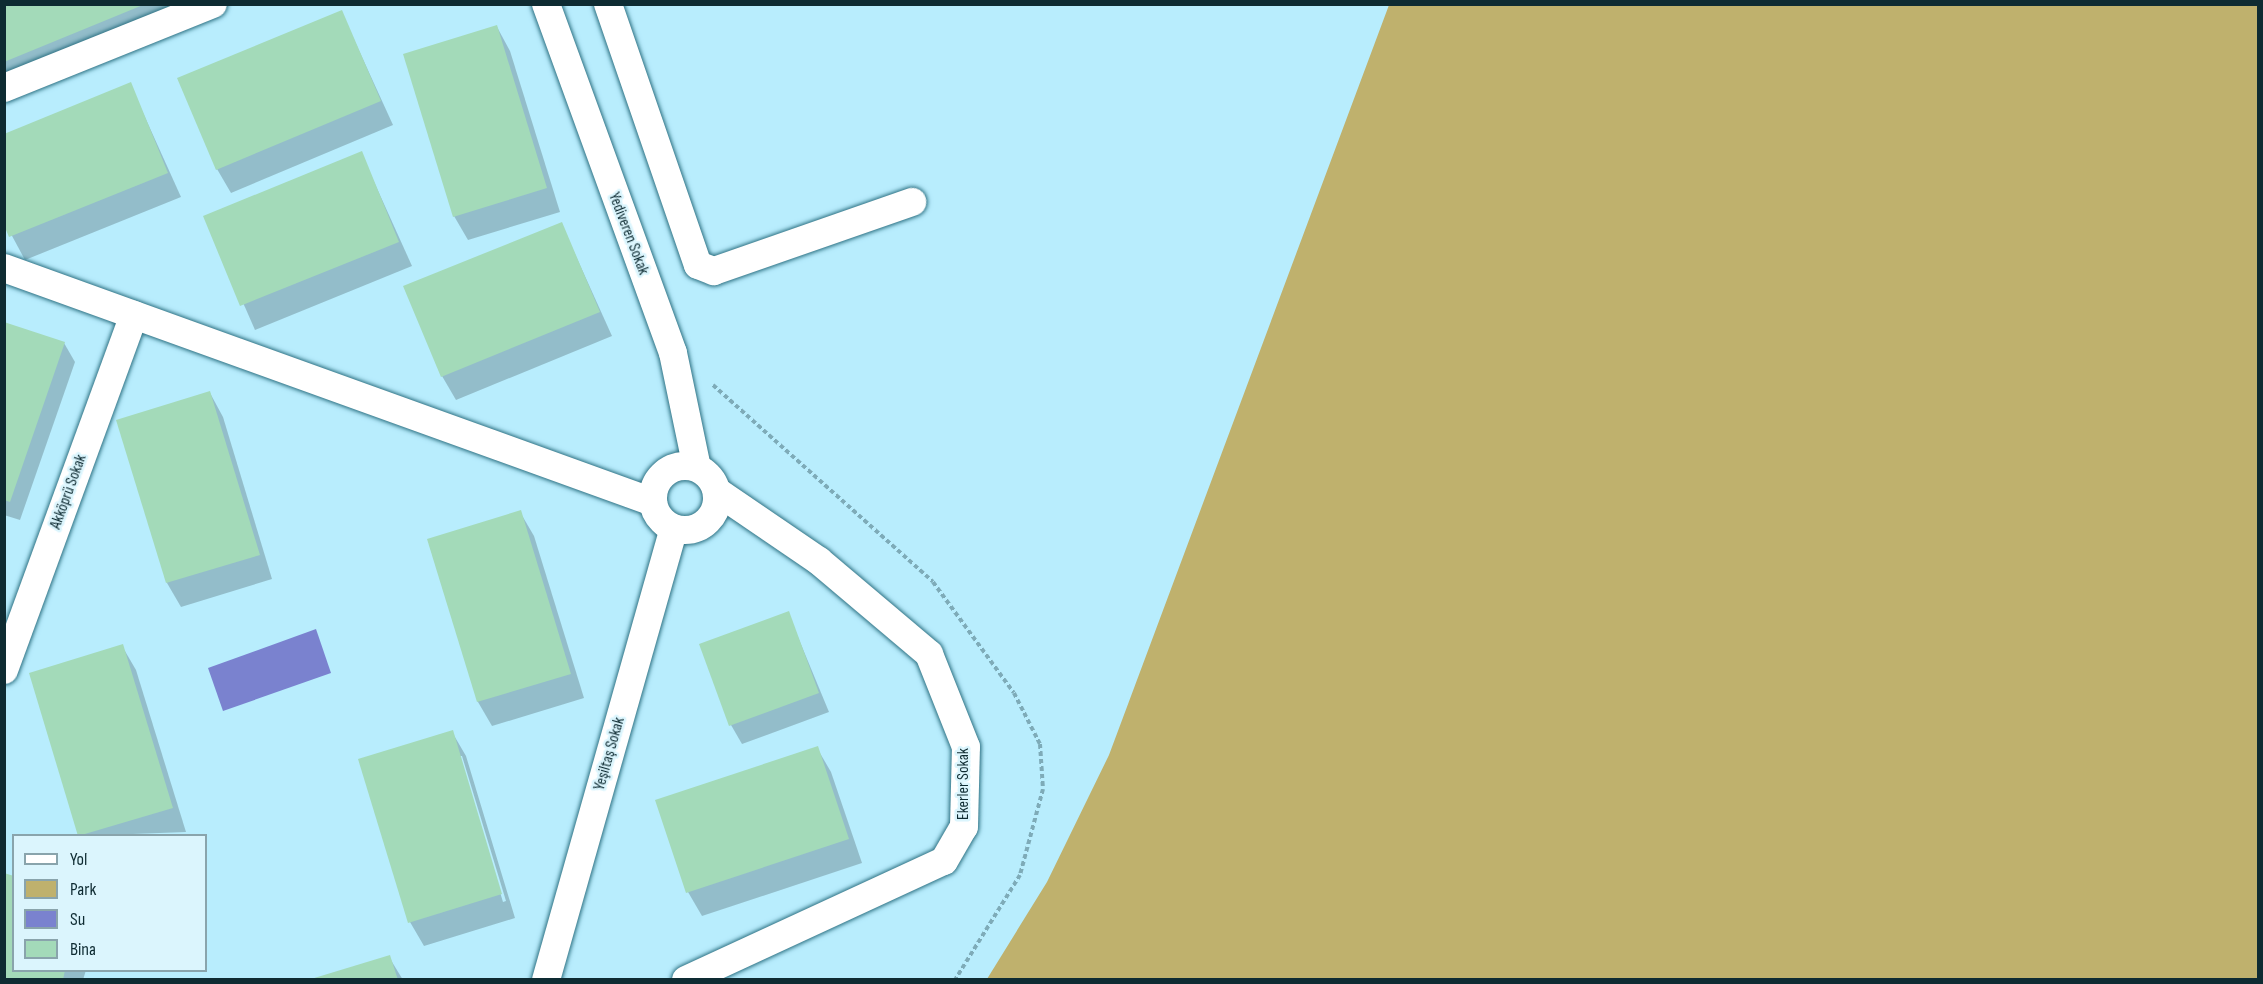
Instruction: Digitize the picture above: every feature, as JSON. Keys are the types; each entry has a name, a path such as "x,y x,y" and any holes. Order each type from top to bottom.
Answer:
{"street":[{"path":"4,88 213,4"},
{"name":"Yediveren Sokak","path":"546,4 673,353 697,468"},
{"path":"608,4 698,265 714,272 912,202"},
{"path":"4,268 653,502"},
{"name":"Akköprü Sokak","path":"4,670 134,315"},
{"path":"680,466 697,468 718,492 709,521 691,531 674,529 659,518 653,502 662,475 680,466"},
{"name":"Ekerler Sokak","path":"686,980 944,861 964,827 966,747 929,654 819,561 718,492"},
{"name":"Yeşiltaş Sokak","path":"546,980 674,529"}],"green space":[{"path":"1389,5 2258,5 2258,979 987,979 1047,882 1109,755"}],"water":[{"path":"316,629 331,673 223,711 208,668"}],"building":[{"path":"4,4 143,4 143,5 4,62"},
{"path":"342,10 381,101 216,170 177,78"},
{"path":"497,25 547,188 453,217 403,54"},
{"path":"131,82 168,173 9,237 4,225 4,134"},
{"path":"362,151 399,242 240,306 203,216"},
{"path":"562,222 600,312 441,377 403,286"},
{"path":"4,322 65,342 10,502 4,500"},
{"path":"210,391 260,555 166,583 116,420"},
{"path":"521,510 571,674 477,702 427,539"},
{"path":"789,611 819,693 729,726 699,644"},
{"path":"123,644 173,808 85,834 77,834 29,673"},
{"path":"453,730 502,894 408,923 358,759"},
{"path":"818,746 849,839 686,893 655,800"},
{"path":"4,873 12,875 12,972 65,972 63,980 4,980"},
{"path":"390,955 398,980 311,980 311,979"}]}
